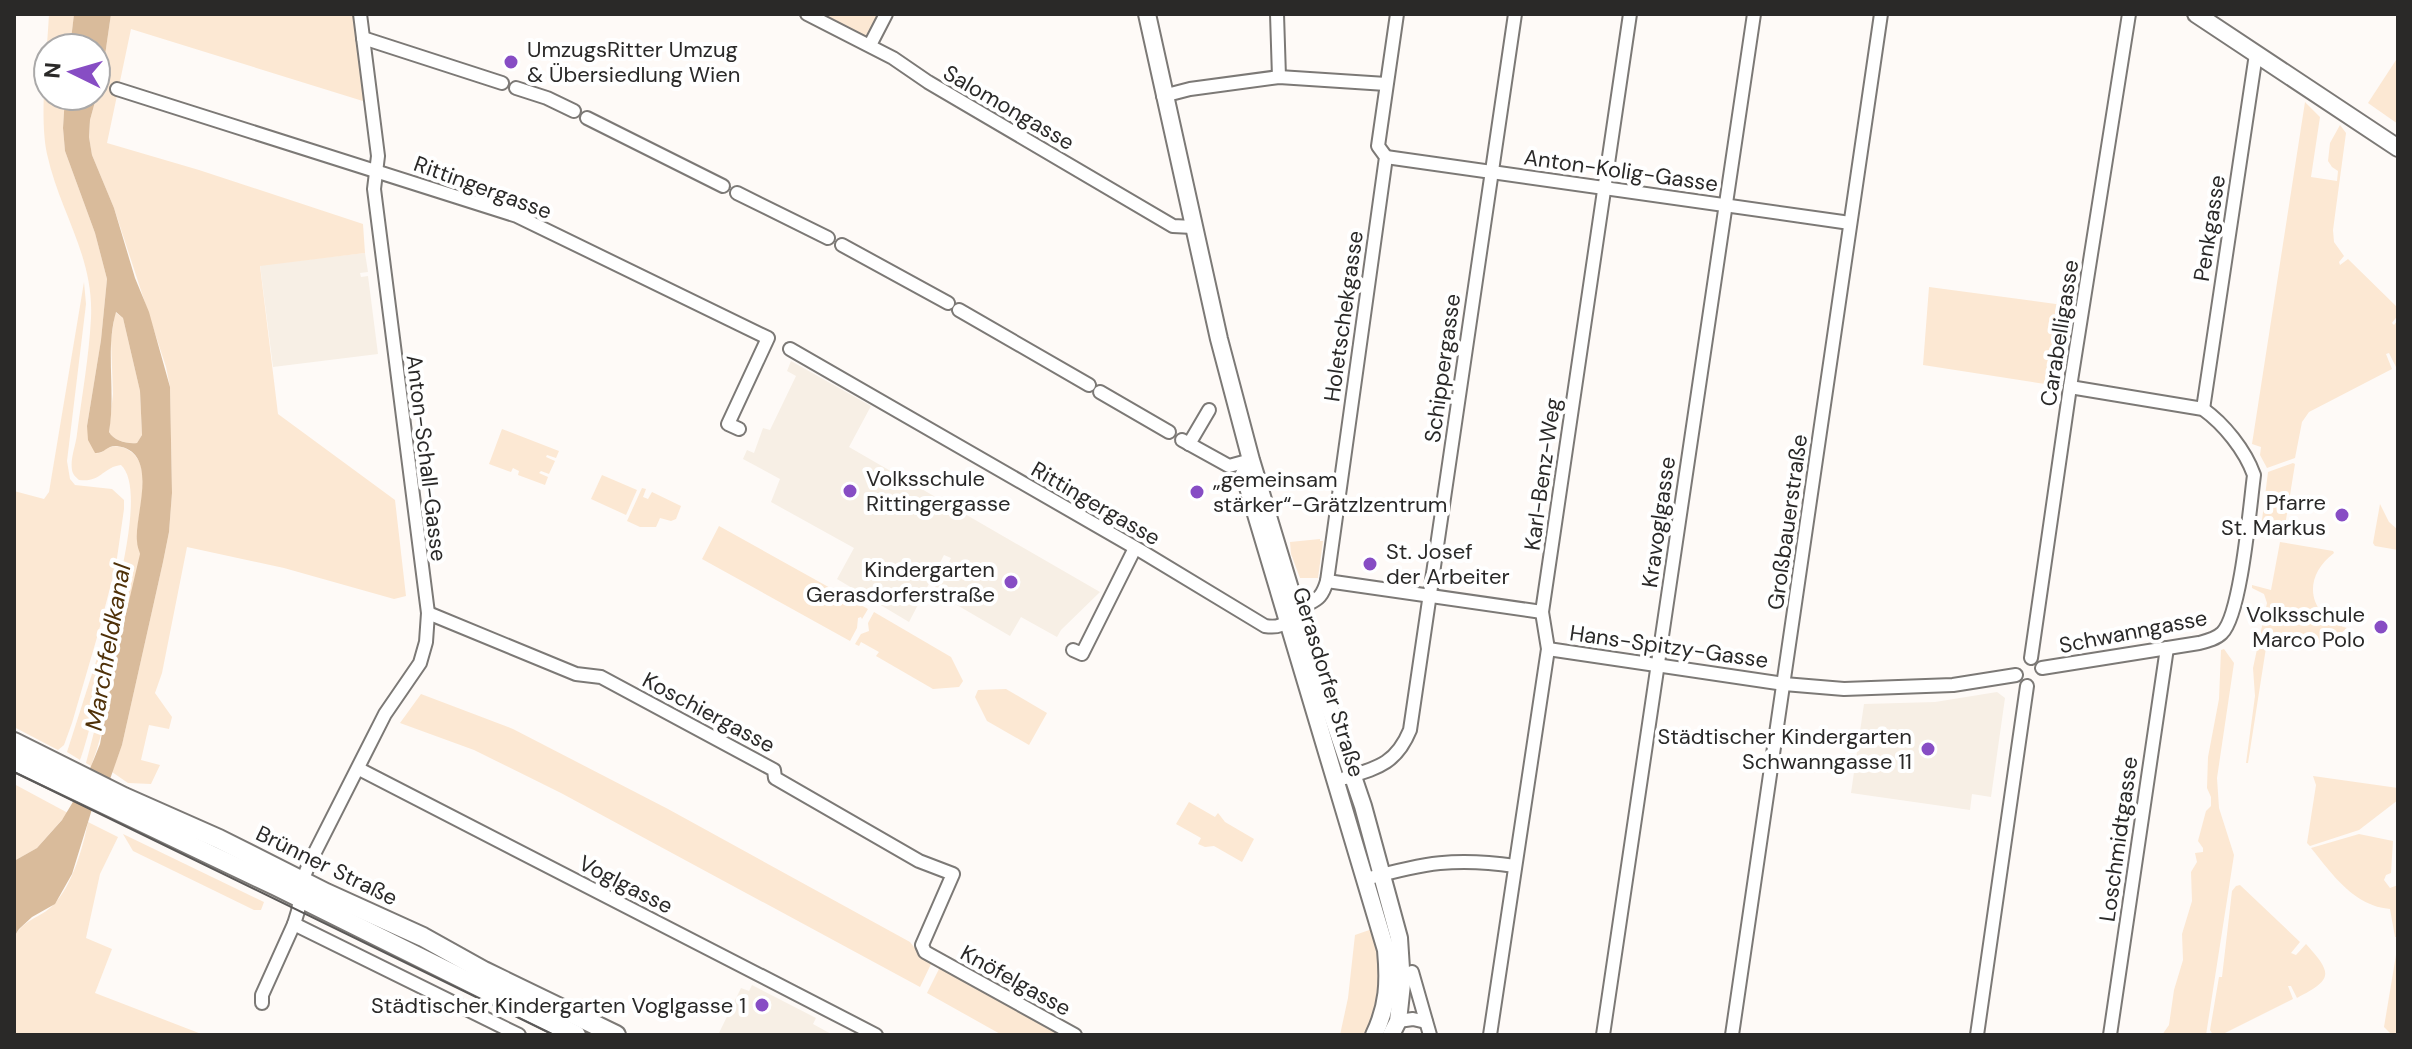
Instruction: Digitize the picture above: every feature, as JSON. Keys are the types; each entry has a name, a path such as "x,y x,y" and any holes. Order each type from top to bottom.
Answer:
{"main road":[{"name":"Gerasdorfer Straße","path":"1147,14 1246,461 1344,778 1363,806 1374,876 1399,938 1402,984 1391,1024 1376,1035"},
{"path":"2196,14 2398,148"},
{"name":"Brünner Straße","path":"14,742 60,774 301,888 576,1035"},
{"name":"Brünner Straße","path":"14,761 60,774"},
{"name":"Brünner Straße","path":"301,888 326,893 423,937 616,1035"}],"street":[{"name":"Anton-Schall-Gasse","path":"262,1003 262,995 294,924 301,888 385,714 420,663 426,642 428,613 382,268 374,189 378,156 360,14"},
{"name":"Salomongasse","path":"807,14 903,64 928,82 1173,226 1193,227"},
{"path":"870,45 886,14"},
{"path":"1277,14 1279,77"},
{"name":"Holetschekgasse","path":"1327,581 1386,157 1378,146 1397,14"},
{"name":"Schippergasse","path":"1344,778 1386,763 1405,742 1410,730 1515,14"},
{"name":"Karl-Benz-Weg","path":"1490,1035 1548,649 1542,612 1630,14"},
{"name":"Kravoglgasse","path":"1603,1035 1754,14"},
{"name":"Großbauerstraße","path":"1732,1035 1881,14"},
{"name":"Carabelligasse","path":"2031,658 2129,14"},
{"path":"363,38 502,83"},
{"name":"Penkgasse","path":"2203,409 2256,54"},
{"path":"1163,96 1190,89 1279,77 1386,84"},
{"path":"516,88 574,111"},
{"name":"Rittingergasse","path":"117,89 517,216 768,338 728,424 739,429"},
{"path":"587,118 723,186"},
{"name":"Anton-Kolig-Gasse","path":"1386,157 1850,223"},
{"path":"737,193 828,238"},
{"path":"842,245 1169,432"},
{"name":"Rittingergasse","path":"790,349 1265,626 1275,628 1292,617"},
{"path":"2070,387 2203,409"},
{"name":"Schwanngasse","path":"2042,668 2215,638 2227,626 2237,590 2254,475 2250,463 2218,420 2203,409"},
{"path":"1209,410 1185,442 1229,466 1246,461"},
{"path":"1073,650 1082,654 1135,548"},
{"path":"1292,617 1317,601 1327,581 1542,612"},
{"name":"Koschiergasse","path":"428,613 576,674 601,677 774,770 775,778 919,861 953,874 922,945 925,952 938,960"},
{"name":"Loschmidtgasse","path":"2110,1035 2167,648"},
{"name":"Hans-Spitzy-Gasse","path":"1548,649 1784,684"},
{"path":"2031,658 2038,661 2042,668 2037,681 2027,686 2019,682 2016,675 2022,660 2031,658"},
{"path":"1784,684 1844,689 1900,689 2016,675"},
{"path":"1977,1035 2027,686"},
{"name":"Voglgasse","path":"359,769 876,1035"},
{"path":"1374,876 1440,861 1482,861 1515,866"},
{"path":"294,924 519,1035"},
{"name":"Knöfelgasse","path":"938,960 1075,1035"},
{"path":"1412,972 1428,1028"},
{"path":"1391,1024 1413,1019 1428,1028"}],"shaded area":[{"path":"49,14 74,14 72,32 48,32"},
{"path":"74,14 111,14 108,32 72,32"},
{"path":"111,14 356,14 366,102 131,29 107,143 363,224 365,253 260,266 278,414 395,500 406,596 394,599 284,568 187,547 162,673 155,693 172,717 169,729 149,725 141,760 160,765 151,784 128,783 112,772 122,745 169,532 172,493 170,387 114,208 92,155 89,137 92,112 112,112 112,32 108,32"},
{"path":"818,14 879,14 866,39"},
{"path":"2398,57 2398,124 2368,103"},
{"path":"2305,102 2320,117 2311,177 2337,181 2338,171 2328,161 2330,143 2340,125 2346,133 2334,242 2344,256 2340,265 2348,259 2398,308 2398,315 2392,323 2394,325 2398,320 2398,366 2389,353 2386,354 2392,369 2309,412 2302,422 2295,458 2267,468 2260,455 2261,447 2252,444"},
{"path":"44,112 64,112 65,151 95,233 107,279 87,426 95,453 114,446 126,448 137,458 142,475 137,579 91,766 86,763 99,710 106,641 126,549 131,498 128,478 121,465 86,480 79,480 72,470 89,347 91,296 82,254 53,175 45,139"},
{"path":"64,112 92,112 89,137 92,155 114,208 135,278 149,312 170,387 172,493 163,562 122,745 108,785 93,806 72,874 55,904 32,917 14,937 14,861 37,848 62,820 94,759 100,744 140,554 137,530 142,472 138,460 130,451 117,446 95,453 88,440 87,426 107,279 95,233 65,151","holes":["116,312 123,318 140,391 142,435 137,443 114,438 109,432 111,341"]},
{"path":"365,253 368,272 360,273 361,277 368,276 378,354 273,367 260,265"},
{"path":"84,282 86,304 67,461 70,479 75,485 112,489 124,500 124,509 116,565 98,634 72,723 64,745 58,750 14,727 14,491 44,499 49,492"},
{"path":"1929,287 2063,305 2051,385 1923,365"},
{"path":"115,312 123,318 140,391 142,435 137,443 121,441 109,432 113,394 111,340"},
{"name":"Volksschule Rittingergasse","path":"791,361 871,406 849,447 1100,592 1057,637 1021,617 1010,636 933,591 943,573 950,574 955,566 949,562 951,558 944,555 909,622 837,579 854,548 771,502 780,479 743,459 747,450 754,453 763,428 770,430 796,376 787,371"},
{"path":"502,429 559,451 556,458 546,457 555,461 549,474 539,473 548,477 545,485 518,475 519,471 513,468 511,472 489,464"},
{"path":"2293,463 2284,532 2261,528 2268,472"},
{"path":"602,475 637,490 626,515 591,499"},
{"path":"642,488 646,489 643,497 648,499 652,492 681,506 676,519 660,518 656,527 640,527 627,521"},
{"path":"2380,504 2389,522 2398,530 2398,550 2373,543"},
{"path":"719,526 868,609 862,619 858,618 850,641 702,559"},
{"path":"1323,541 1318,578 1300,578 1290,542"},
{"path":"2280,542 2333,551 2317,574 2313,585 2314,595 2324,615 2347,628 2327,645 2268,635 2246,763 2255,696 2253,668 2267,603 2264,594 2252,585 2271,590"},
{"path":"874,612 951,657 963,681 959,687 933,689 876,656 879,652 861,642 859,646 855,644 861,634 869,631 868,623"},
{"path":"2224,649 2234,663 2217,778 2219,808 2234,855 2206,1035 2162,1035 2169,1025 2174,990 2183,960 2182,934 2192,901 2191,872 2197,862 2195,853 2203,852 2198,841 2206,811 2211,806 2207,788 2208,757 2219,699 2221,650"},
{"path":"99,652 98,690 80,760 67,752"},
{"path":"1006,689 1047,713 1029,745 987,721 975,697 978,690"},
{"name":"Städtischer Kindergarten Schwanngasse 11","path":"1997,692 2005,698 1991,797 1972,794 1970,810 1851,793 1864,704 1935,702"},
{"path":"421,694 513,729 668,809 910,942 932,962 920,987 561,793 474,750 400,723"},
{"path":"2313,776 2398,788 2398,800 2359,830 2310,846 2307,843 2316,785"},
{"path":"14,784 68,813 37,848 14,861"},
{"path":"1189,802 1215,817 1218,813 1225,822 1254,839 1242,862 1214,846 1198,844 1201,838 1176,824"},
{"path":"88,822 118,837 100,874 86,938 112,949 95,993 204,1035 14,1035 14,937 23,926 53,905 66,888 80,855"},
{"path":"123,834 264,902 261,910 254,910 133,851"},
{"path":"2359,834 2393,841 2391,873 2384,880 2390,888 2398,885 2398,937 2395,937 2390,909 2377,907 2355,896 2311,848"},
{"path":"2240,885 2300,942 2291,953 2296,955 2306,944 2321,962 2325,975 2317,986 2297,998 2288,986 2293,999 2221,1035 2213,1035 2210,1030 2219,977 2222,977 2232,891"},
{"path":"1375,928 1384,960 1371,1035 1340,1035 1348,998 1355,935"},
{"path":"2398,943 2398,1034 2392,1035 2384,1027"},
{"path":"940,967 1065,1035 1002,1035 927,993"},
{"name":"Städtischer Kindergarten Voglgasse 1","path":"752,985 816,1018 813,1024 833,1035 719,1033 741,988 749,991"}],"tram line":[{"path":"14,772 554,1035"}],"place":[{"name":"UmzugsRitter Umzug & Übersiedlung Wien","path":"511,62"},
{"name":"Volksschule Rittingergasse","path":"850,491"},
{"name":"„gemeinsam stärker“-Grätzlzentrum","path":"1197,492"},
{"name":"Pfarre St. Markus","path":"2342,515"},
{"name":"St. Josef der Arbeiter","path":"1370,564"},
{"name":"Kindergarten Gerasdorferstraße","path":"1011,582"},
{"name":"Volksschule Marco Polo","path":"2381,627"},
{"name":"Städtischer Kindergarten Schwanngasse 11","path":"1928,749"},
{"name":"Städtischer Kindergarten Voglgasse 1","path":"762,1005"}],"water label":[{"name":"Marchfeldkanal","path":"108,647"}]}
